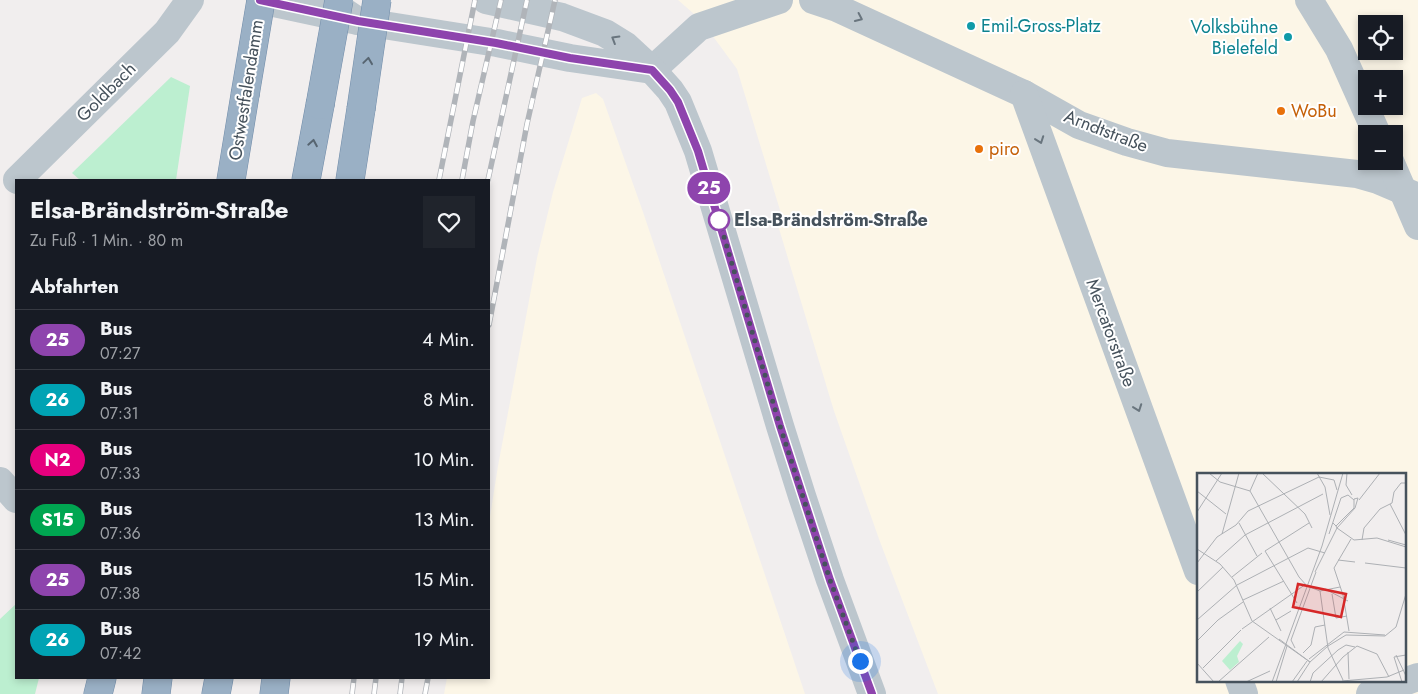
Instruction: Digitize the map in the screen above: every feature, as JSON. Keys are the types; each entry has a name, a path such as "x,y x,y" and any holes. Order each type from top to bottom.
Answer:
{"highway":[{"name":"Ostwestfalendamm","path":"232,179 261,0"},
{"path":"306,179 339,0"},
{"path":"350,179 377,0"},
{"path":"98,694 102,679"},
{"path":"156,694 158,679"},
{"path":"216,694 219,679"},
{"path":"274,694 276,679"}],"street":[{"name":"Goldbach","path":"18,179 168,32 190,0"},
{"path":"261,0 358,21 496,43 570,58 652,70"},
{"path":"327,0 358,21"},
{"path":"486,0 562,17 605,34 626,46 652,70 678,102 698,151 788,452 830,580 872,694"},
{"path":"652,70 699,27 779,0"},
{"name":"Arndtstraße","path":"814,0 838,8 1024,94 1079,125 1127,142 1168,153 1358,174 1411,194"},
{"path":"1309,0 1339,49 1373,125"},
{"name":"Mercatorstraße","path":"1024,94 1197,568"},
{"path":"1396,170 1411,194 1418,226"},
{"name":"Goldbach","path":"0,197 15,182"},
{"path":"0,481 15,499"},
{"path":"1406,681 1418,677"},
{"path":"1240,682 1244,694"},
{"path":"1370,694 1404,682"}],"shaded area":[{"path":"678,0 1418,0 1418,694 938,694 879,539 834,411 777,222 783,220 737,69 701,20"},
{"path":"596,93 603,99 643,212 805,694 444,694 447,679 490,679 490,517 498,466 537,258 553,192 582,98"}],"green space":[{"path":"171,77 190,86 176,179 79,179 72,173"},
{"path":"15,605 15,679 39,679 35,694 0,694 0,619"}],"railway":[{"path":"439,179 475,0"},
{"path":"462,179 473,121 501,0"},
{"path":"488,179 527,0"},
{"path":"490,320 527,124 555,0"},
{"path":"352,694 354,679"},
{"path":"374,694 376,679"},
{"path":"400,694 402,679"},
{"path":"425,694 428,679"}],"bus line":[{"name":"25","path":"260,0 358,21 496,43 570,58 652,70 662,80 678,102 698,151 802,496 830,580 872,694"}],"place":[{"name":"Emil-Gross-Platz","path":"971,26"},
{"name":"Volksbühne Bielefeld","path":"1288,37"},
{"name":"WoBu","path":"1281,111"},
{"name":"piro","path":"979,149"},
{"name":"Elsa-Brändström-Straße","path":"719,220"}],"route":[{"path":"719,220 802,496 860,661"}]}
